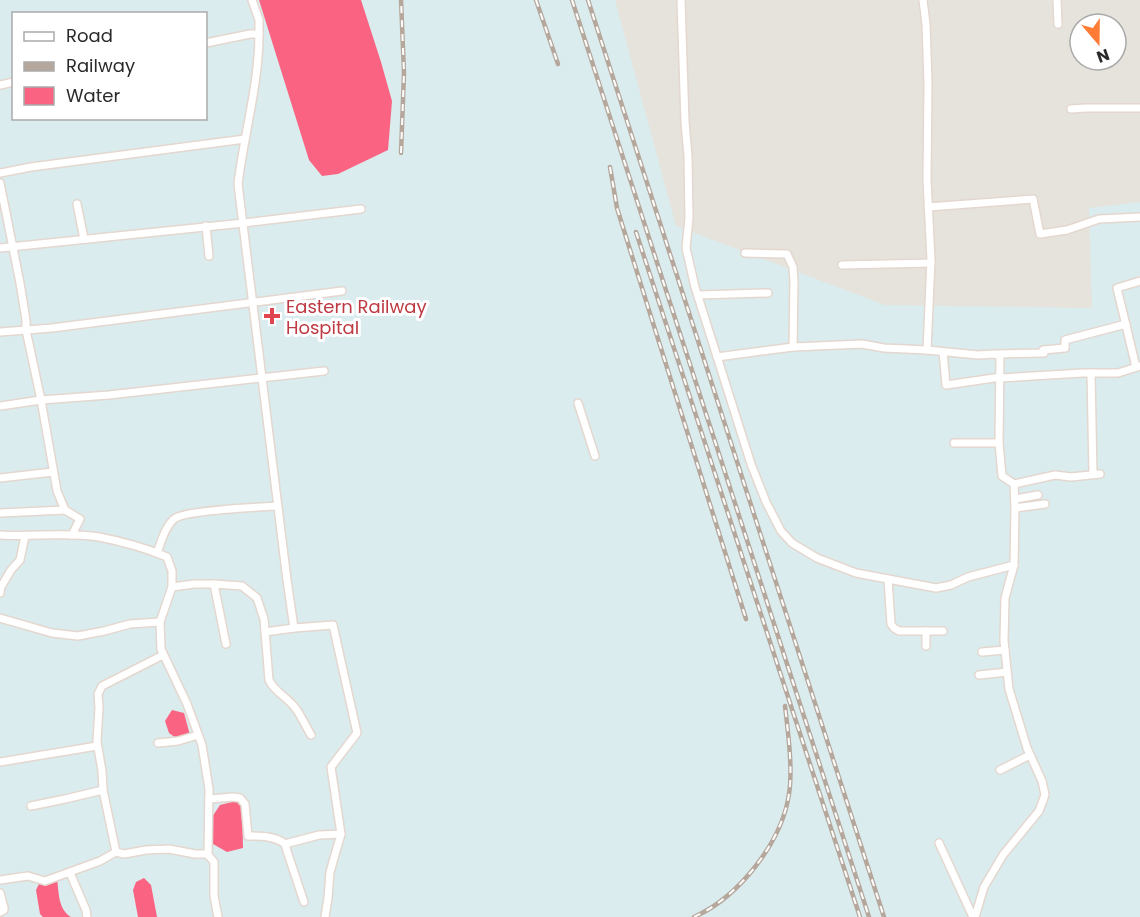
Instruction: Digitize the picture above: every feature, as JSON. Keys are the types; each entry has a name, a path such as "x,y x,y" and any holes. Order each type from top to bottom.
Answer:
{"street":[{"path":"252,0 259,20 259,58 238,184 294,628"},
{"path":"681,0 688,156 689,218 686,248 698,295 751,464 766,502 781,531 792,543 817,558 856,573 936,588 1014,565"},
{"path":"923,0 928,84 930,263 927,351"},
{"path":"1057,0 1058,24"},
{"path":"207,43 259,34"},
{"path":"1071,109 1140,108"},
{"path":"0,173 245,139"},
{"path":"0,183 53,472 57,491 65,510"},
{"path":"928,207 1033,199 1040,234 1067,230 1100,219 1140,217"},
{"path":"77,204 84,239"},
{"path":"0,248 361,209"},
{"path":"206,226 209,256"},
{"path":"746,253 787,254 793,267 794,280 793,347"},
{"path":"842,265 930,263"},
{"path":"943,352 946,385 1001,377 1118,373 1138,367 1117,288 1140,280"},
{"path":"0,333 342,291"},
{"path":"698,295 768,292"},
{"path":"717,357 793,347 862,344 884,348 978,355 1044,353 1043,350 1065,348 1065,339 1126,324"},
{"path":"994,354 1000,356 999,443 1002,476 1014,484 1055,474 1071,477 1097,474 1091,373"},
{"path":"0,406 324,371"},
{"path":"578,403 595,456"},
{"path":"954,443 999,443"},
{"path":"0,478 53,472"},
{"path":"974,917 984,887 1003,855 1039,811 1046,795 1030,755 1009,689 1007,672 1005,598 1014,565 1014,484"},
{"path":"1015,499 1038,495"},
{"path":"1015,508 1046,504"},
{"path":"157,553 168,526 176,517 200,512 277,506"},
{"path":"0,513 65,510 80,519 72,535"},
{"path":"0,535 99,537 167,557 172,571 172,587 160,622 161,650 187,704 202,745 209,789 208,855 214,861 214,896 218,917"},
{"path":"0,593 11,570 20,560 25,536"},
{"path":"888,579 891,624 894,628 899,631 943,631"},
{"path":"172,587 194,584 242,586 257,598 264,619 269,680 272,688 296,708 310,735"},
{"path":"214,584 226,644"},
{"path":"0,618 52,633 78,636 130,624 160,622"},
{"path":"265,632 333,625 356,727 357,733 331,767 341,834 330,873 325,917"},
{"path":"926,631 926,646"},
{"path":"982,652 1005,650"},
{"path":"116,852 103,790 98,746 98,694 102,686 163,655"},
{"path":"979,675 1007,672"},
{"path":"158,743 178,741 198,735"},
{"path":"0,762 98,746"},
{"path":"1000,770 1030,755"},
{"path":"31,806 103,790"},
{"path":"209,799 240,798 245,804 248,836 279,839 285,844 304,902"},
{"path":"285,844 319,835 341,834"},
{"path":"939,843 974,917"},
{"path":"0,880 28,876 45,881 100,861 116,852 124,854 169,849 208,854"},
{"path":"70,873 87,917"},
{"path":"0,893 4,910 0,912"}],"shaded area":[{"path":"615,0 1140,0 1140,202 1089,208 1092,308 885,305 676,226"}],"water":[{"path":"259,0 361,0 392,101 388,150 338,174 322,176 309,160"},
{"path":"172,710 184,713 190,735 176,738 169,733 165,721"},
{"path":"236,801 242,808 243,848 227,852 213,844 210,820 220,805"},
{"path":"144,878 151,885 157,917 138,917 133,890 136,882"},
{"path":"57,879 61,905 71,917 43,917 40,914 36,890 40,882"}],"railway":[{"path":"401,0 404,73 401,153"},
{"path":"536,0 558,64"},
{"path":"572,0 869,917"},
{"path":"588,0 884,917"},
{"path":"610,167 617,208 746,619"},
{"path":"636,232 860,917"},
{"path":"694,917 711,908 742,882 756,866 778,831 785,812 790,784 790,750 785,706"}],"place":[{"name":"Eastern Railway Hospital","path":"272,316"}]}
